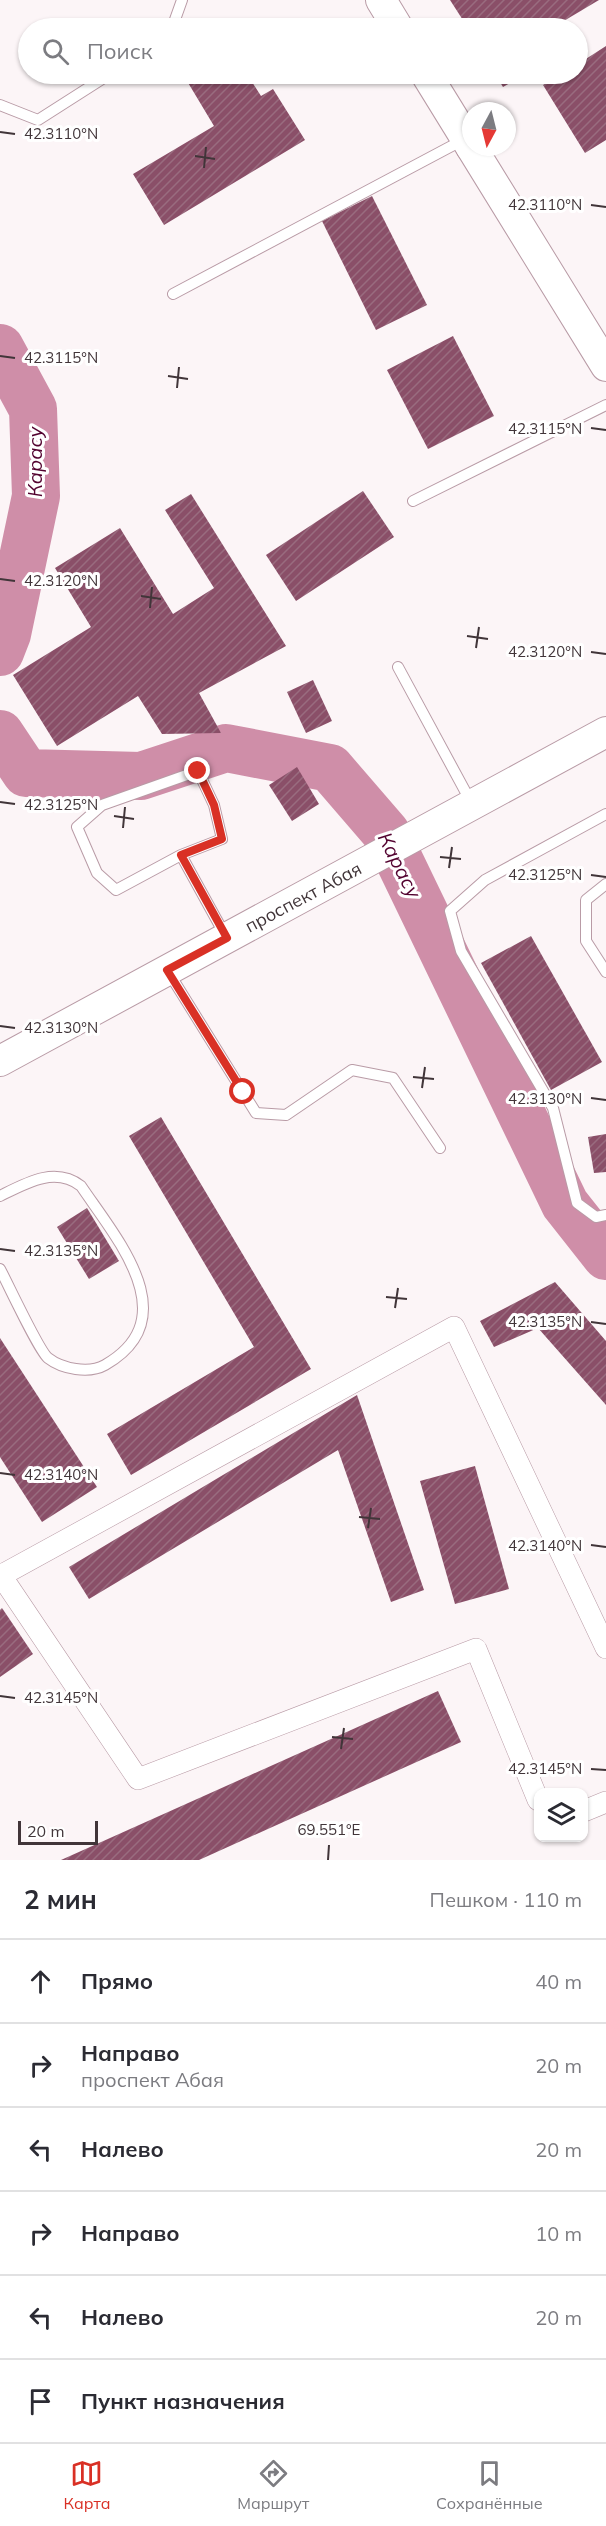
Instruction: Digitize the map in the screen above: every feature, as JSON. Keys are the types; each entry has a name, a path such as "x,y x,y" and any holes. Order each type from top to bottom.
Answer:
{"main road":[{"path":"381,0 392,18"},
{"path":"432,84 462,133"},
{"path":"476,156 606,366"},
{"name":"проспект Абая","path":"0,1061 606,732"}],"street":[{"path":"534,1790 476,1649 138,1779 1,1574 454,1327 606,1648"},
{"path":"588,1809 606,1802"}],"lane":[{"path":"176,18 182,0"},
{"path":"0,105 38,120 94,84"},
{"path":"173,294 462,148"},
{"path":"413,501 606,405"},
{"path":"398,667 472,805"},
{"path":"198,771 214,805 222,839 181,855 116,890 97,873 77,827 102,805 198,771"},
{"path":"606,814 485,880 450,911 461,951 553,1108 577,1203 596,1218 606,1215"},
{"path":"181,855 227,938"},
{"path":"606,885 586,900 586,941 606,972"},
{"path":"167,970 256,1113 286,1115 352,1070 393,1078 440,1148"},
{"path":"0,1196 35,1179 71,1178 81,1186 135,1268 145,1306 132,1341 124,1351 98,1368 78,1369 62,1365 46,1357 0,1269"}],"building":[{"path":"450,0 599,0 569,18 462,18"},
{"path":"606,46 606,140 585,153 543,85 588,84 588,58"},
{"path":"189,84 253,84 261,96 273,89 305,140 164,225 133,174 214,126"},
{"path":"372,196 427,305 376,330 322,221"},
{"path":"453,336 494,416 428,449 387,370"},
{"path":"363,491 394,537 296,601 266,555"},
{"path":"191,494 286,646 199,693 221,733 162,734 138,696 57,746 13,675 91,627 55,568 120,528 173,614 214,588 165,510"},
{"path":"313,680 332,721 306,733 287,692"},
{"path":"297,767 319,804 292,821 269,785"},
{"path":"531,936 602,1062 551,1090 481,963"},
{"path":"161,1117 311,1369 131,1475 107,1434 254,1347 129,1136"},
{"path":"606,1134 606,1172 594,1173 588,1137"},
{"path":"87,1208 119,1261 89,1279 57,1227"},
{"path":"555,1282 606,1341 606,1405 538,1328 494,1347 480,1321"},
{"path":"0,1338 97,1487 42,1522 0,1457"},
{"path":"357,1395 424,1590 391,1602 338,1450 89,1599 69,1567"},
{"path":"475,1466 509,1589 455,1604 420,1481"},
{"path":"2,1608 33,1654 0,1677 0,1610"},
{"path":"438,1691 461,1742 199,1860 61,1860"}],"waterway":[{"name":"Карасу","path":"0,348 33,409 36,496 7,634 0,652"},
{"name":"Карасу","path":"0,734 26,773 141,776 226,748 330,768 386,833 565,1204 606,1256"}],"route":[{"path":"198,771 214,805 222,839 181,855 227,938 167,970 243,1092"}]}
